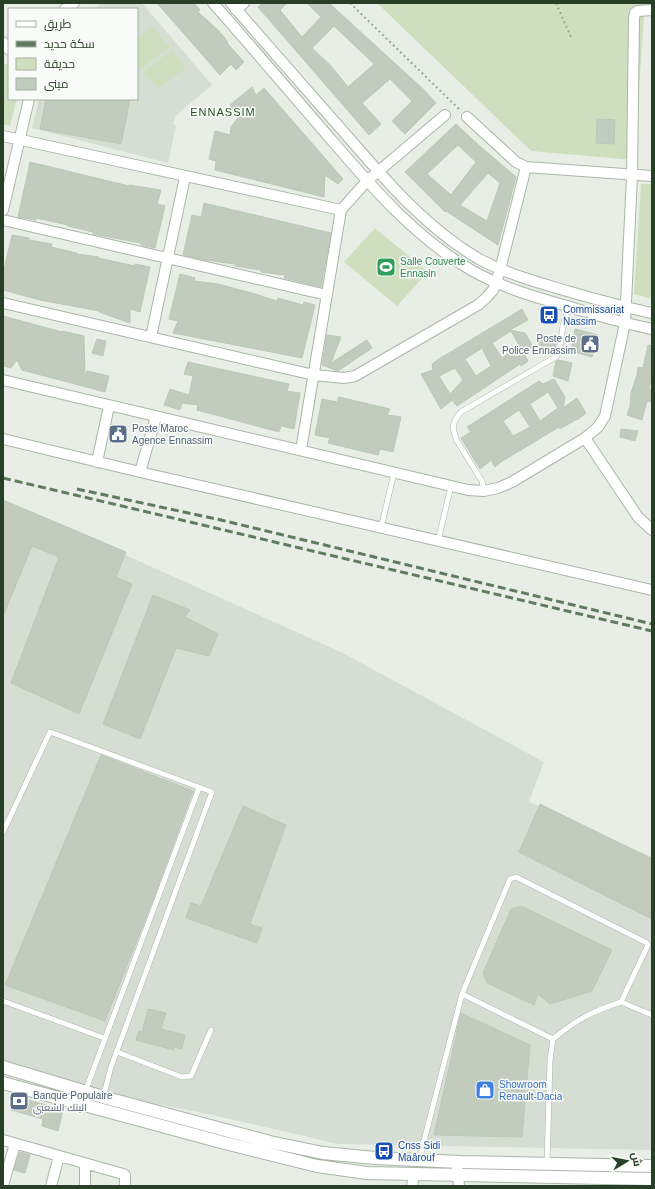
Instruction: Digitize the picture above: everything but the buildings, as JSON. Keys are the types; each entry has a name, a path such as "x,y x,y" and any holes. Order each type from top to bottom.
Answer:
{"street":[{"path":"213,3 367,181 403,218 446,254 496,283 524,294 625,323 652,329"},
{"path":"237,5 378,171 423,216 454,242 500,270 528,280 626,308 652,313"},
{"path":"3,380 468,490 498,488 512,482 585,438 598,427 605,416 625,323 632,176 634,18 635,13 638,11 652,10"},
{"path":"3,210 29,100"},
{"path":"301,450 341,210 367,181 445,115"},
{"path":"467,117 516,162 526,167 632,176 652,176"},
{"path":"3,136 341,210"},
{"path":"3,303 314,375 344,378 355,376 478,305 493,290 500,270 526,167"},
{"path":"151,337 185,176"},
{"path":"3,220 327,296"},
{"path":"97,462 110,406"},
{"path":"140,472 156,417"},
{"path":"585,438 638,517 652,530"},
{"path":"3,439 652,590"},
{"path":"3,1067 85,1091 102,1103 221,1142 317,1166 413,1180 458,1181 546,1178 652,1179"},
{"path":"3,1083 83,1105 102,1103 323,1153 375,1158 419,1160 652,1166"},
{"path":"221,1142 225,1130"},
{"path":"3,1140 123,1174 125,1175 125,1186"},
{"path":"3,1185 16,1144"},
{"path":"51,1186 59,1156"},
{"path":"457,1161 458,1181"},
{"path":"85,1164 85,1186"}],"lane":[{"path":"484,490 482,481 455,435 453,423 455,418 462,412 557,356 561,343 563,324 568,315 569,307"},
{"path":"381,528 394,473"},
{"path":"438,541 451,486"},
{"path":"3,832 50,732 212,792 117,1052 102,1103"},
{"path":"83,1105 85,1091 104,1038 199,788"},
{"path":"419,1160 462,994 510,879 516,877 648,944 621,1002 588,1015 572,1024 554,1039 550,1060 546,1178"},
{"path":"462,994 554,1039"},
{"path":"3,1001 104,1038"},
{"path":"621,1002 652,1015"},
{"path":"117,1052 187,1078 191,1076 211,1030"}],"path":[{"path":"350,3 467,117"},
{"path":"556,3 571,37"}],"shaded area":[{"path":"103,3 142,3 212,85 176,115 173,123 176,126 168,163 32,128 39,100 138,100 138,8 95,8"},
{"path":"3,500 341,652 544,762 529,802 652,857 652,1150 338,1144 208,1114 80,1089 3,1071"}],"green space":[{"path":"377,3 645,3 634,160 531,151"},
{"path":"152,26 170,47 138,71 138,37"},
{"path":"172,50 186,68 159,88 143,72"},
{"path":"8,63 8,100 17,100 10,126 3,124 3,65"},
{"path":"641,184 652,184 652,299 634,294"},
{"name":"Salle Couverte Ennasin","path":"375,228 428,272 397,306 344,262"}],"railway":[{"path":"3,478 652,631"},
{"path":"77,489 221,520 652,624"}],"place":[{"name":"Salle Couverte Ennasin","path":"386,267"},
{"name":"Commissariat Nassim","path":"549,315"},
{"name":"Poste de Police Ennassim","path":"590,344"},
{"name":"Poste Maroc Agence Ennassim","path":"118,434"},
{"name":"Showroom Renault-Dacia","path":"485,1090"},
{"name":"Banque Populaire البنك الشعبي","path":"19,1101"},
{"name":"Cnss Sidi Maârouf","path":"384,1151"}],"district":[{"name":"ENNASSIM","path":"223,112"}]}
